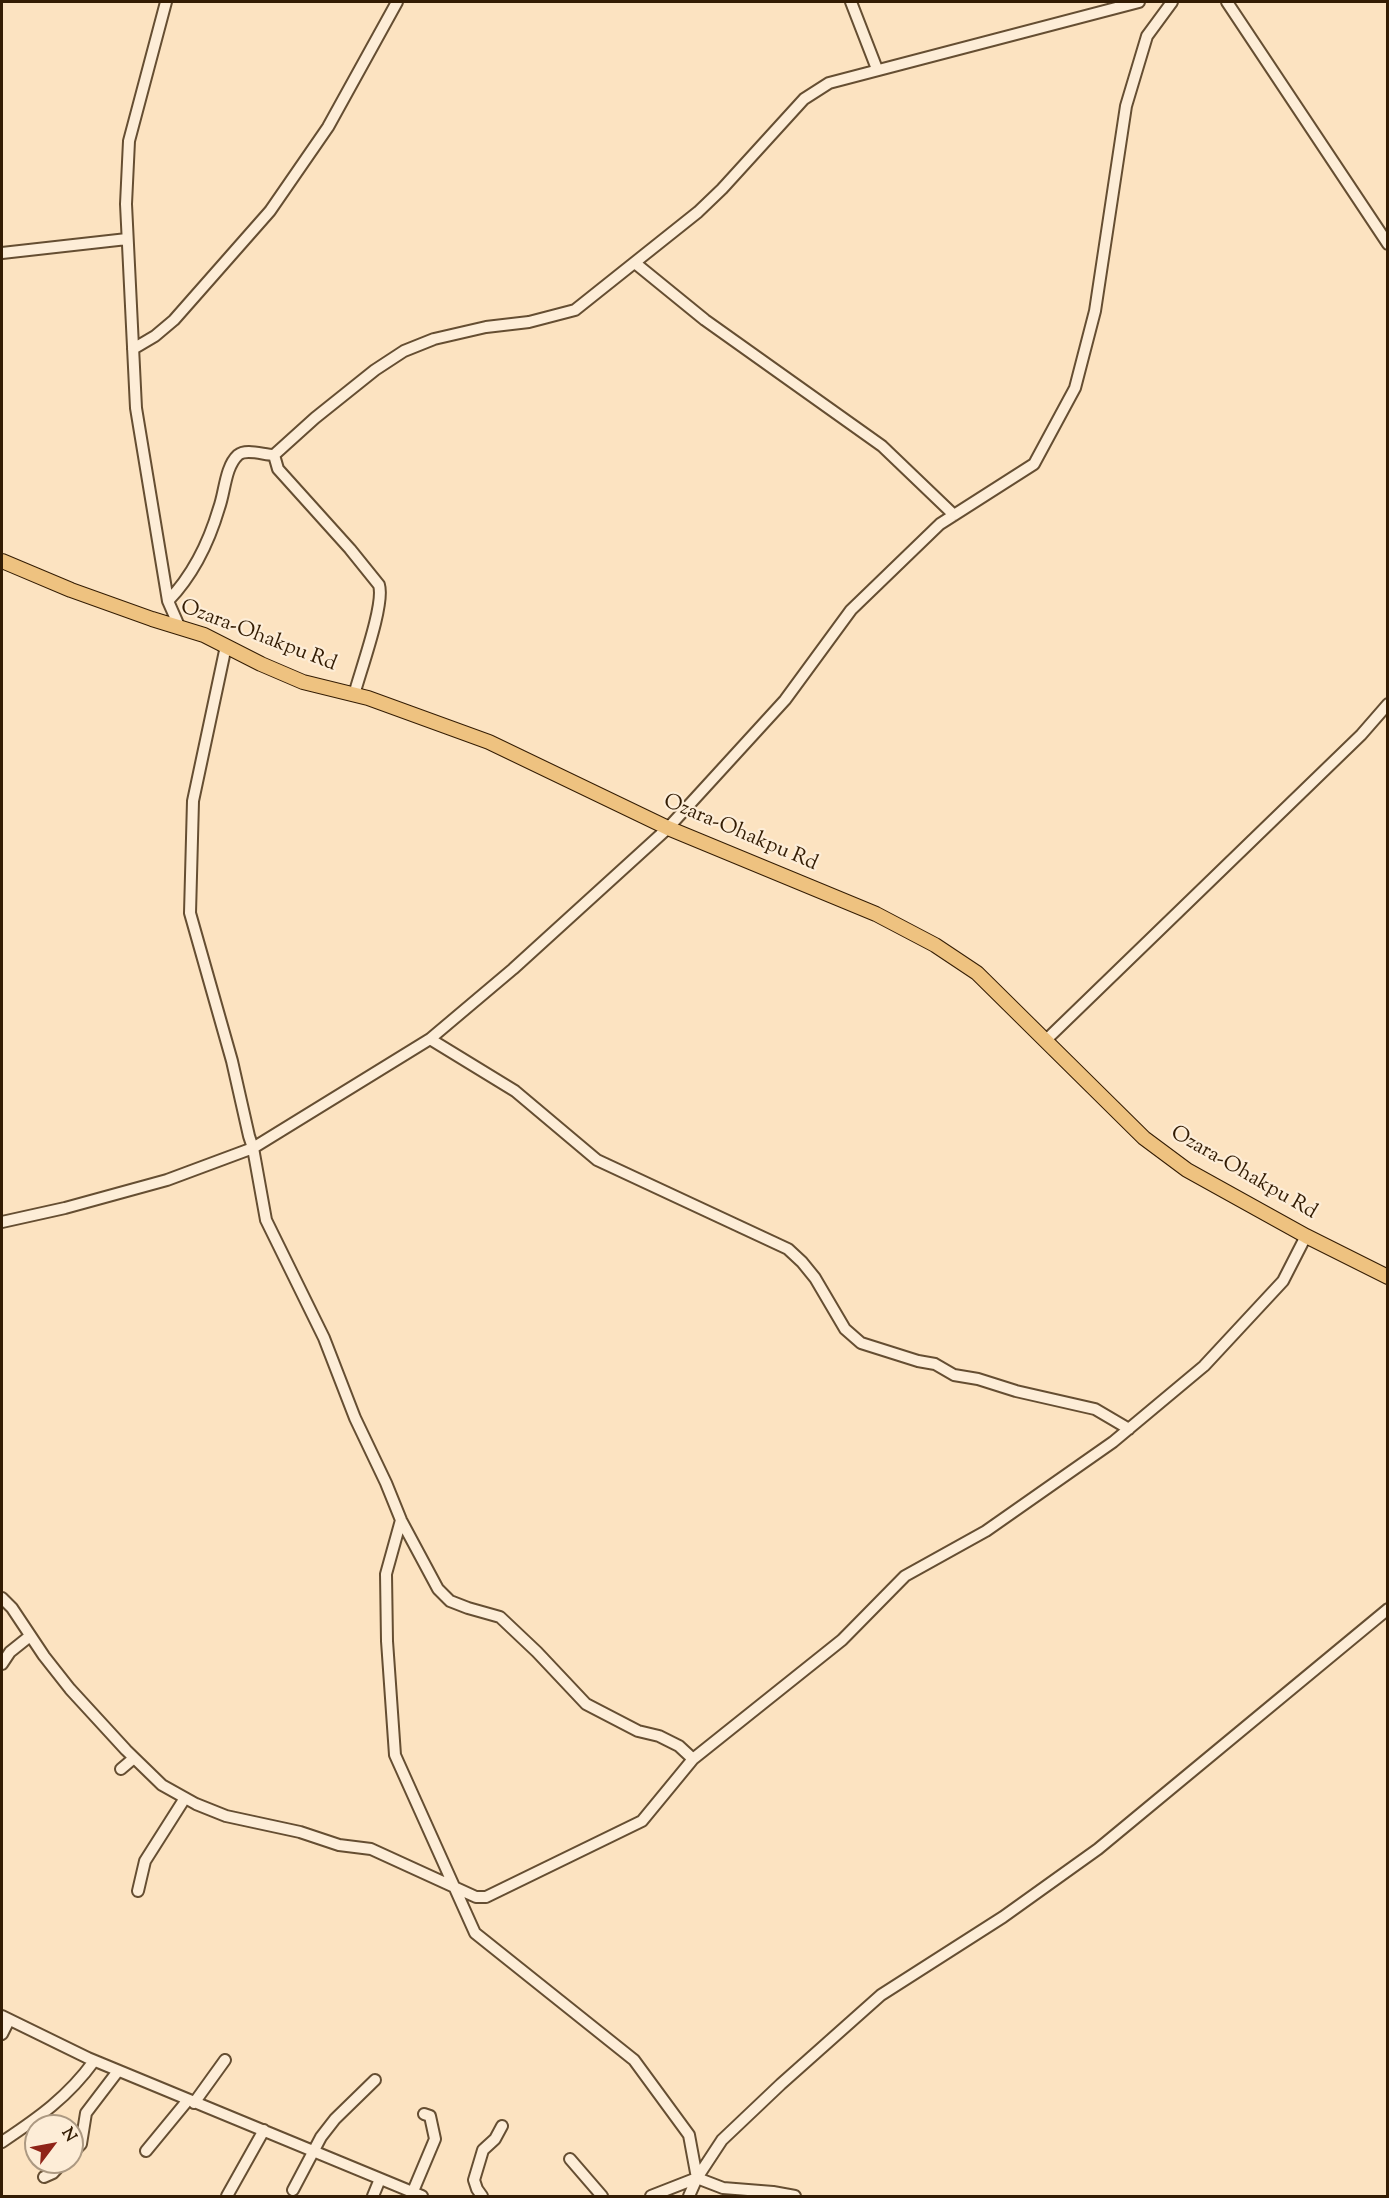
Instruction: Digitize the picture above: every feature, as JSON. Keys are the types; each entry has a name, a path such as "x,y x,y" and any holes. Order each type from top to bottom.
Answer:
{"main road":[{"name":"Ozara-Ohakpu Rd","path":"2,561 70,590 152,620 204,635 261,664 303,681 434,721 489,742 668,828 876,914 935,945 976,973 1144,1138 1187,1170 1306,1236 1388,1276"}],"street":[{"path":"166,2 129,141 126,204 136,408 168,601 179,626"},
{"path":"133,349 155,336 174,320 270,211 328,127 397,2"},
{"path":"851,2 877,69"},
{"path":"168,601 182,586 197,563 219,509 230,468 239,454 248,452 274,455 315,418 375,370 404,351 434,339 486,327 529,322 575,310 698,212 804,99 829,83 1138,2"},
{"path":"1227,2 1388,244"},
{"path":"2,1222 65,1208 167,1180 254,1148 430,1039 513,969 668,828 784,700 851,610 940,524 1034,464 1075,388 1095,311 1126,106 1147,36 1167,4"},
{"path":"2,253 128,239"},
{"path":"635,263 705,320 882,446 954,515"},
{"path":"274,455 278,469 379,585 381,591 378,608 354,695"},
{"path":"226,646 193,801 190,913 254,1148 266,1220 324,1338 355,1418 401,1520 438,1589 450,1600 500,1617 586,1704 638,1731 659,1736 679,1746 693,1759"},
{"path":"1046,1040 1361,735 1388,704"},
{"path":"430,1039 515,1091 597,1160 788,1249 815,1278 845,1329 861,1343 935,1364 954,1376 978,1379 1016,1391 1095,1409 1129,1429"},
{"path":"2,1598 12,1608 70,1689 162,1785 226,1816 300,1832 339,1845 370,1850 476,1898 486,1897 642,1821 693,1759 842,1640 905,1576 986,1531 1113,1442 1204,1365 1283,1281 1306,1236"},
{"path":"401,1520 386,1574 387,1641 395,1755 475,1933 634,2060 689,2135 697,2178"},
{"path":"690,2196 697,2178 722,2140 881,1995 1003,1917 1098,1848 1388,1609"},
{"path":"2,1664 10,1652 30,1636"},
{"path":"121,1769 134,1758"},
{"path":"138,1892 145,1861 185,1798"},
{"path":"2,2034 5,2018 94,2061 264,2130 415,2195 435,2139 430,2116 424,2114"},
{"path":"2,2142 62,2098 94,2061"},
{"path":"146,2151 225,2061"},
{"path":"84,2125 86,2113 118,2071"},
{"path":"293,2190 321,2137 335,2119 375,2080"},
{"path":"482,2196 474,2180 483,2150 495,2139 502,2126"},
{"path":"227,2196 264,2130"},
{"path":"570,2159 602,2196"},
{"path":"44,2177 51,2174"},
{"path":"651,2196 697,2178 723,2188 795,2196"},
{"path":"373,2196 380,2179"}]}
